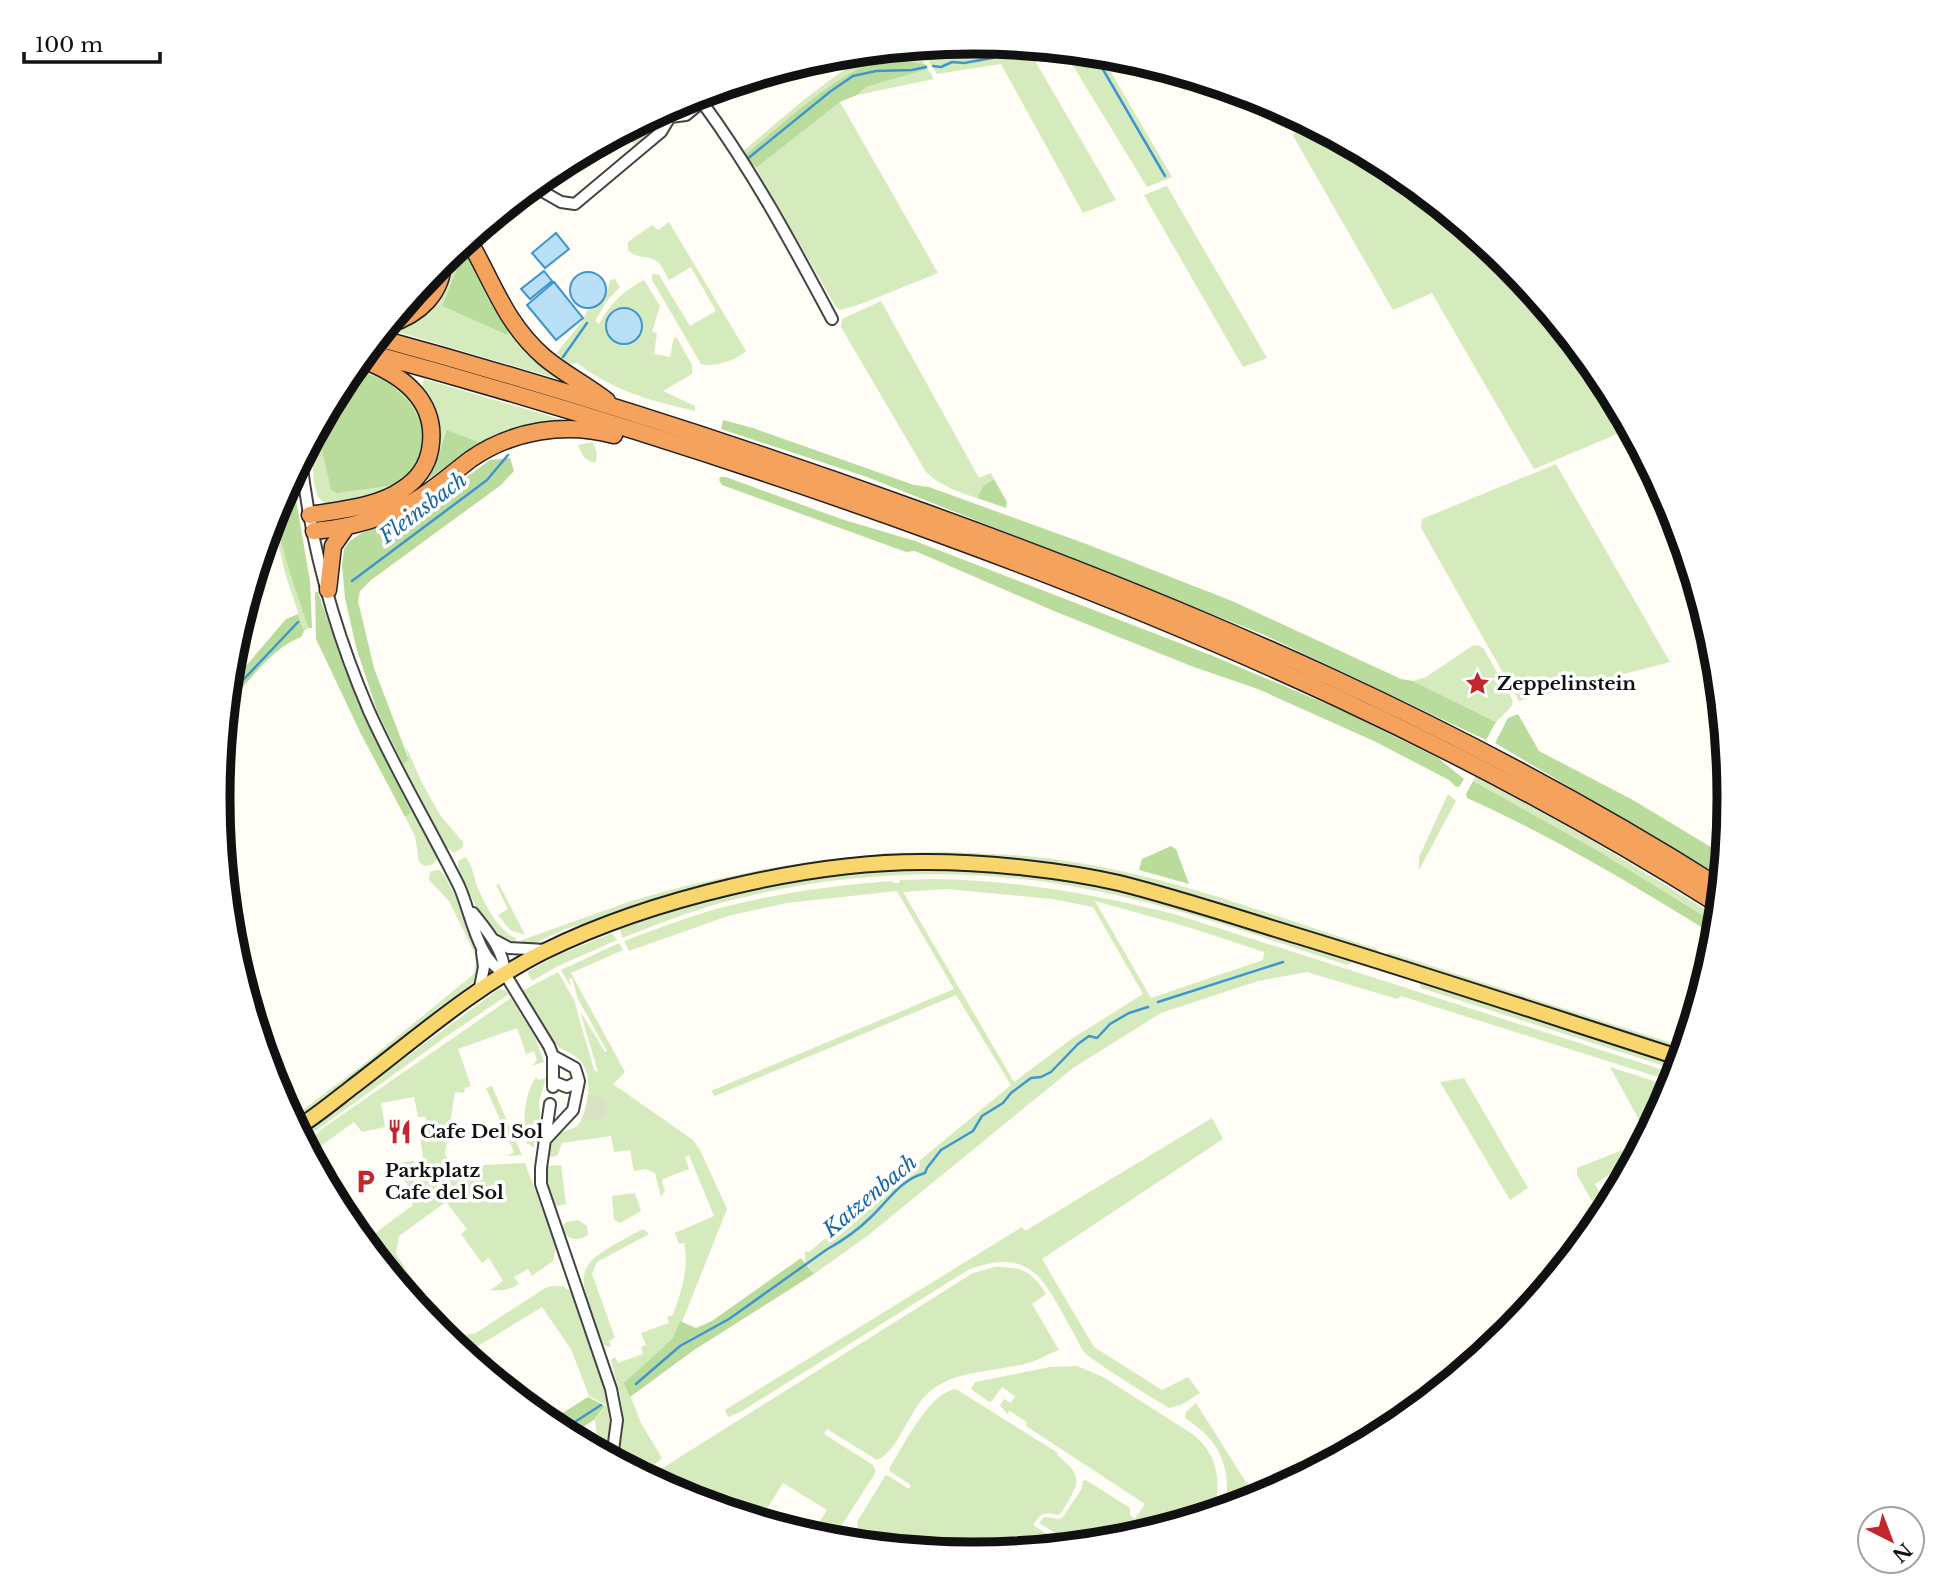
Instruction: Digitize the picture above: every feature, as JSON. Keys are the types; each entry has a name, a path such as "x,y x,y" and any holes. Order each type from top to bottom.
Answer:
{"highway":[{"path":"473,249 501,304 525,338 546,359 616,408"},
{"path":"406,318 431,297 440,280"},
{"path":"387,341 616,408 817,473 1117,585 1254,642 1398,708 1496,757 1712,882"},
{"path":"376,355 499,389 840,498 962,542 1226,647 1452,752 1601,834 1710,900"},
{"path":"312,523 397,494 420,473 429,456 431,428 428,412 421,399 402,379 370,364"},
{"path":"312,523 347,526 408,504 483,452 524,434 587,429 626,438 659,439"},
{"path":"328,590 333,546 347,526"}],"main road":[{"path":"304,1124 479,992 549,950 633,916 711,893 810,873 882,864 969,863 1118,883 1379,960 1671,1055"}],"street":[{"path":"703,106 729,139 787,235 832,319"},
{"path":"543,192 561,202 575,204 661,132 668,121"},
{"path":"304,474 328,590 345,647 370,711 468,906 482,945 494,966 505,974"},
{"path":"468,906 493,939 503,958 505,974 553,1056 553,1085 567,1087 579,1081"},
{"path":"493,939 509,948 549,950"},
{"path":"479,992 484,967 482,945"},
{"path":"546,1139 573,1110 579,1081 575,1068 553,1056"},
{"path":"550,1104 541,1184 611,1389 617,1420 613,1448"}],"green space":[{"path":"974,54 1033,57 1116,200 1083,213 1001,64 937,74 926,56"},
{"path":"920,57 925,64 897,59"},
{"path":"897,59 925,64 928,69 866,87 857,95 840,102 756,168 745,155 831,85 868,64"},
{"path":"880,61 836,83 745,155 742,152 810,95 849,67"},
{"path":"1070,61 1108,67 1172,177 1147,187"},
{"path":"928,69 934,79 857,95 866,87"},
{"path":"840,102 938,273 840,310 756,168"},
{"path":"658,125 657,127 635,145 630,139"},
{"path":"1301,130 1345,154 1387,180 1464,239 1533,308 1564,345 1621,432 1534,469 1432,293 1393,310 1292,134"},
{"path":"1167,186 1267,358 1243,367 1144,195"},
{"path":"669,222 746,351 737,357 718,364 701,364 652,280 652,274 659,275 690,326 716,311 691,267 669,280 656,261 628,250 628,242 652,225 658,230"},
{"path":"470,251 568,382 395,331 459,262 442,306 507,335 510,330 489,301 467,254"},
{"path":"467,254 489,301 510,330 507,335 442,306 459,263"},
{"path":"615,279 620,287 606,302 595,321 599,324 618,298 644,280 660,306 652,332 657,333 654,354 670,357 674,337 692,365 692,374 663,391 695,406 695,411 647,399 619,388 577,363 566,361 557,353 587,310 603,300 610,280","holes":["626,309 614,341 607,332 618,310"]},
{"path":"881,301 979,478 991,473 994,479 983,486 977,498 950,488 926,472 841,327 842,319"},
{"path":"367,368 399,382 424,413 422,464 394,491 334,507 325,504 318,497 314,483 312,457 320,443 331,489 387,381 364,372"},
{"path":"364,372 387,381 410,403 424,427 425,450 411,471 395,485 337,493 331,490 320,443"},
{"path":"424,379 566,421 537,425 415,494 351,519 327,523 324,521 411,491 433,408 421,388","holes":["445,431 480,443 427,479 438,457"]},
{"path":"723,420 914,485 929,487 1089,545 1232,601 1401,679 1413,681 1496,722 1486,740 1262,634 867,477 721,429"},
{"path":"446,430 481,443 426,480 438,457"},
{"path":"593,442 597,453 596,462 586,459 578,445"},
{"path":"510,458 514,471 501,485 371,580 360,591 358,601 374,668 409,760 403,764 377,711 356,647 345,598 342,565 344,549 363,532 407,516 431,503 490,460"},
{"path":"1556,464 1670,662 1519,701 1421,528 1422,519"},
{"path":"720,477 841,519 915,541 1213,656 1343,711 1438,758 1464,779 1459,787 1455,786 1449,780 1376,742 1258,689 1191,666 1054,611 915,551 906,552 722,485"},
{"path":"994,479 1007,502 1006,508 977,498 983,486"},
{"path":"295,493 310,581 312,628 309,628 279,531"},
{"path":"280,529 298,599 309,628 304,631 277,538"},
{"path":"315,592 318,592 345,670 411,813 405,817 361,734 316,639"},
{"path":"298,614 304,631 301,637 279,649 237,694 241,672 286,619"},
{"path":"1478,645 1484,649 1513,701 1511,707 1496,722 1413,681 1426,677 1472,646"},
{"path":"1518,714 1539,751 1633,800 1716,850 1713,872 1495,743 1508,718"},
{"path":"405,744 440,815 463,842 463,847 454,853 445,846 403,764 409,760"},
{"path":"379,745 436,855 437,860 431,865 424,866 419,862 415,836 405,817 411,813"},
{"path":"1476,776 1583,835 1708,911 1707,918 1595,849 1473,781"},
{"path":"1473,781 1595,849 1707,918 1705,930 1563,846 1467,798 1466,794"},
{"path":"1448,794 1456,801 1419,870 1419,857"},
{"path":"1171,846 1176,849 1189,884 1139,870 1142,859"},
{"path":"940,852 1027,856 1117,870 1229,900 1377,949 1378,952 1163,889 939,858 688,892 566,929 535,943 519,945 522,940 631,901 685,886 823,860 888,853"},
{"path":"465,857 487,907 497,923 516,938 515,945 494,932 473,901 459,868 458,861"},
{"path":"903,869 1009,871 1101,885 1150,896 1374,965 1372,968 1352,962 1347,965 1213,921 1110,894 1031,880 941,874 850,879 761,893 717,904 622,938 620,929 736,893 807,879"},
{"path":"440,870 446,878 471,929 476,943 479,970 475,981 357,1077 302,1117 299,1112 474,974 475,954 449,901 429,880 430,872"},
{"path":"933,879 1025,885 1084,894 1174,914 1666,1071 1663,1078 1401,996 1397,999 1307,972 1258,981 1161,1013 1073,1068 866,1237 814,1274 805,1261 805,1251 809,1252 1011,1085 956,995 715,1096 711,1091 954,989 897,891 787,903 728,916 629,951 624,941 691,917 752,900 832,887 893,881 899,883 900,880","holes":["946,889 1052,899 1093,907 1143,994 1070,1040 1014,1082 903,892","1095,901 1264,952 1263,960 1151,998"]},
{"path":"499,884 525,935 510,930 498,915 508,909 496,885"},
{"path":"612,933 617,940 556,967 532,981 527,972 556,956"},
{"path":"619,943 623,950 571,973 625,1072 613,1084 693,1140 727,1209 682,1322 673,1338 625,1383 641,1423 662,1458 651,1468 619,1451 623,1432 622,1405 611,1360 615,1357 618,1363 643,1354 641,1347 646,1345 641,1333 669,1323 667,1317 673,1315 684,1279 686,1261 684,1243 679,1244 675,1233 714,1216 689,1155 685,1157 689,1169 663,1179 665,1190 661,1197 655,1173 646,1169 634,1171 630,1150 614,1152 611,1136 562,1143 558,1155 548,1155 555,1137 574,1128 582,1118 587,1103 588,1078 582,1063 559,1047 549,1036 522,991 558,972 574,1000 594,1070 598,1072 580,1011 605,1052 607,1051 578,999 572,978 569,979 571,987 561,970"},
{"path":"1388,952 1675,1044 1673,1050 1463,983 1387,955"},
{"path":"1380,968 1670,1060 1667,1067 1421,988 1419,983 1380,971"},
{"path":"499,989 509,994 310,1135 307,1130"},
{"path":"511,998 535,1037 544,1062 532,1066 537,1060 534,1051 526,1054 517,1028 458,1049 471,1086 465,1088 464,1093 455,1092 445,1154 457,1177 484,1165 525,1163 556,1246 553,1261 532,1276 528,1269 514,1277 519,1284 515,1286 505,1290 490,1290 503,1281 489,1258 482,1263 461,1234 467,1229 446,1202 399,1236 396,1254 417,1286 414,1288 372,1235 413,1205 410,1199 415,1195 393,1164 414,1161 416,1167 424,1165 420,1135 428,1134 426,1117 418,1117 414,1097 381,1103 385,1127 362,1132 354,1122 317,1148 312,1138"},
{"path":"1610,1067 1661,1083 1642,1125"},
{"path":"536,1077 538,1080 546,1078 539,1102 541,1125 534,1148 527,1144 524,1118 529,1092"},
{"path":"1464,1078 1528,1188 1510,1200 1440,1082"},
{"path":"492,1086 522,1155 507,1156 514,1152 486,1088"},
{"path":"588,1095 599,1097 606,1103 607,1114 601,1119 584,1119"},
{"path":"1212,1118 1223,1139 1042,1259 1094,1347 1162,1390 1188,1377 1200,1393 1181,1405 1169,1408 1087,1355 1045,1284 1035,1273 1008,1262 990,1263 968,1270 742,1411 728,1417 725,1410 1022,1227 1025,1231"},
{"path":"1630,1147 1620,1166 1615,1168 1617,1172 1613,1179 1610,1174 1595,1184 1602,1196 1595,1206 1577,1175 1577,1168"},
{"path":"561,1165 566,1204 557,1206 548,1188 547,1166"},
{"path":"635,1193 641,1211 620,1223 614,1220 612,1196"},
{"path":"578,1220 587,1226 588,1235 576,1239 569,1237 562,1227 566,1222"},
{"path":"643,1229 649,1234 597,1262 592,1274 615,1338 609,1341 611,1347 605,1346 587,1299 585,1273 590,1262 601,1253"},
{"path":"801,1258 814,1274 694,1350 630,1397 624,1383 673,1338 680,1321 696,1328 712,1321"},
{"path":"995,1267 1020,1269 1031,1275 1046,1294 1032,1304 1059,1350 1028,1363 964,1375 940,1385 922,1399 892,1448 877,1460 827,1429 824,1434 873,1465 876,1472 839,1529 818,1525 827,1510 783,1483 765,1511 734,1502 658,1471 973,1273"},
{"path":"563,1286 574,1294 606,1394 609,1414 607,1445 597,1439 595,1420 606,1405 589,1396 571,1349 542,1307 474,1349 458,1333 476,1333 545,1288"},
{"path":"1077,1366 1103,1377 1194,1435 1209,1452 1216,1469 1216,1501 1166,1516 1071,1535 1060,1536 1039,1523 1044,1517 1063,1517 1086,1480 1130,1508 1130,1515 1135,1519 1145,1504 1026,1426 1027,1422 1010,1411 1007,1414 1000,1405 1004,1399 1011,1403 1015,1396 1002,1387 989,1402 971,1389 975,1382 1050,1367"},
{"path":"956,1389 1058,1453 1072,1470 1076,1476 1075,1488 1062,1512 1058,1515 1043,1514 1033,1525 1052,1537 974,1542 925,1540 858,1532 857,1522 885,1476 909,1489 911,1485 889,1469 927,1410 946,1392"},
{"path":"588,1397 605,1406 594,1420 580,1429 559,1415"},
{"path":"1196,1403 1250,1488 1226,1497 1227,1479 1221,1456 1207,1436 1185,1418 1186,1412"}],"water":[{"path":"556,233 569,249 545,268 532,253"},
{"path":"544,271 552,281 530,299 521,289"},
{"path":"588,272 600,278 606,290 600,302 588,308 576,302 570,290 576,278"},
{"path":"554,282 583,318 556,340 527,305"},
{"path":"624,308 636,314 642,326 636,338 624,344 612,338 606,326 612,314"}],"waterway":[{"name":"Fleinsbach","path":"933,66 941,67 952,62 964,63 1001,55"},
{"path":"1101,66 1165,176"},
{"name":"Fleinsbach","path":"746,160 853,76 876,71 926,67"},
{"name":"Fleinsbach","path":"563,357 587,323"},
{"name":"Fleinsbach","path":"352,581 487,480 508,455"},
{"name":"Fleinsbach","path":"239,685 298,622"},
{"name":"Katzenbach","path":"1158,1002 1283,962"},
{"name":"Katzenbach","path":"636,1384 680,1346 729,1319 855,1231 909,1180 925,1173 941,1150 973,1131 982,1116 1003,1103 1011,1093 1031,1078 1051,1072 1089,1036 1097,1038 1110,1024 1129,1013 1148,1007"},
{"name":"Katzenbach","path":"572,1424 601,1405"}],"place":[{"name":"Zeppelinstein","path":"1477,683"},
{"name":"Cafe Del Sol","path":"400,1131"},
{"name":"Parkplatz Cafe del Sol","path":"365,1181"}]}
